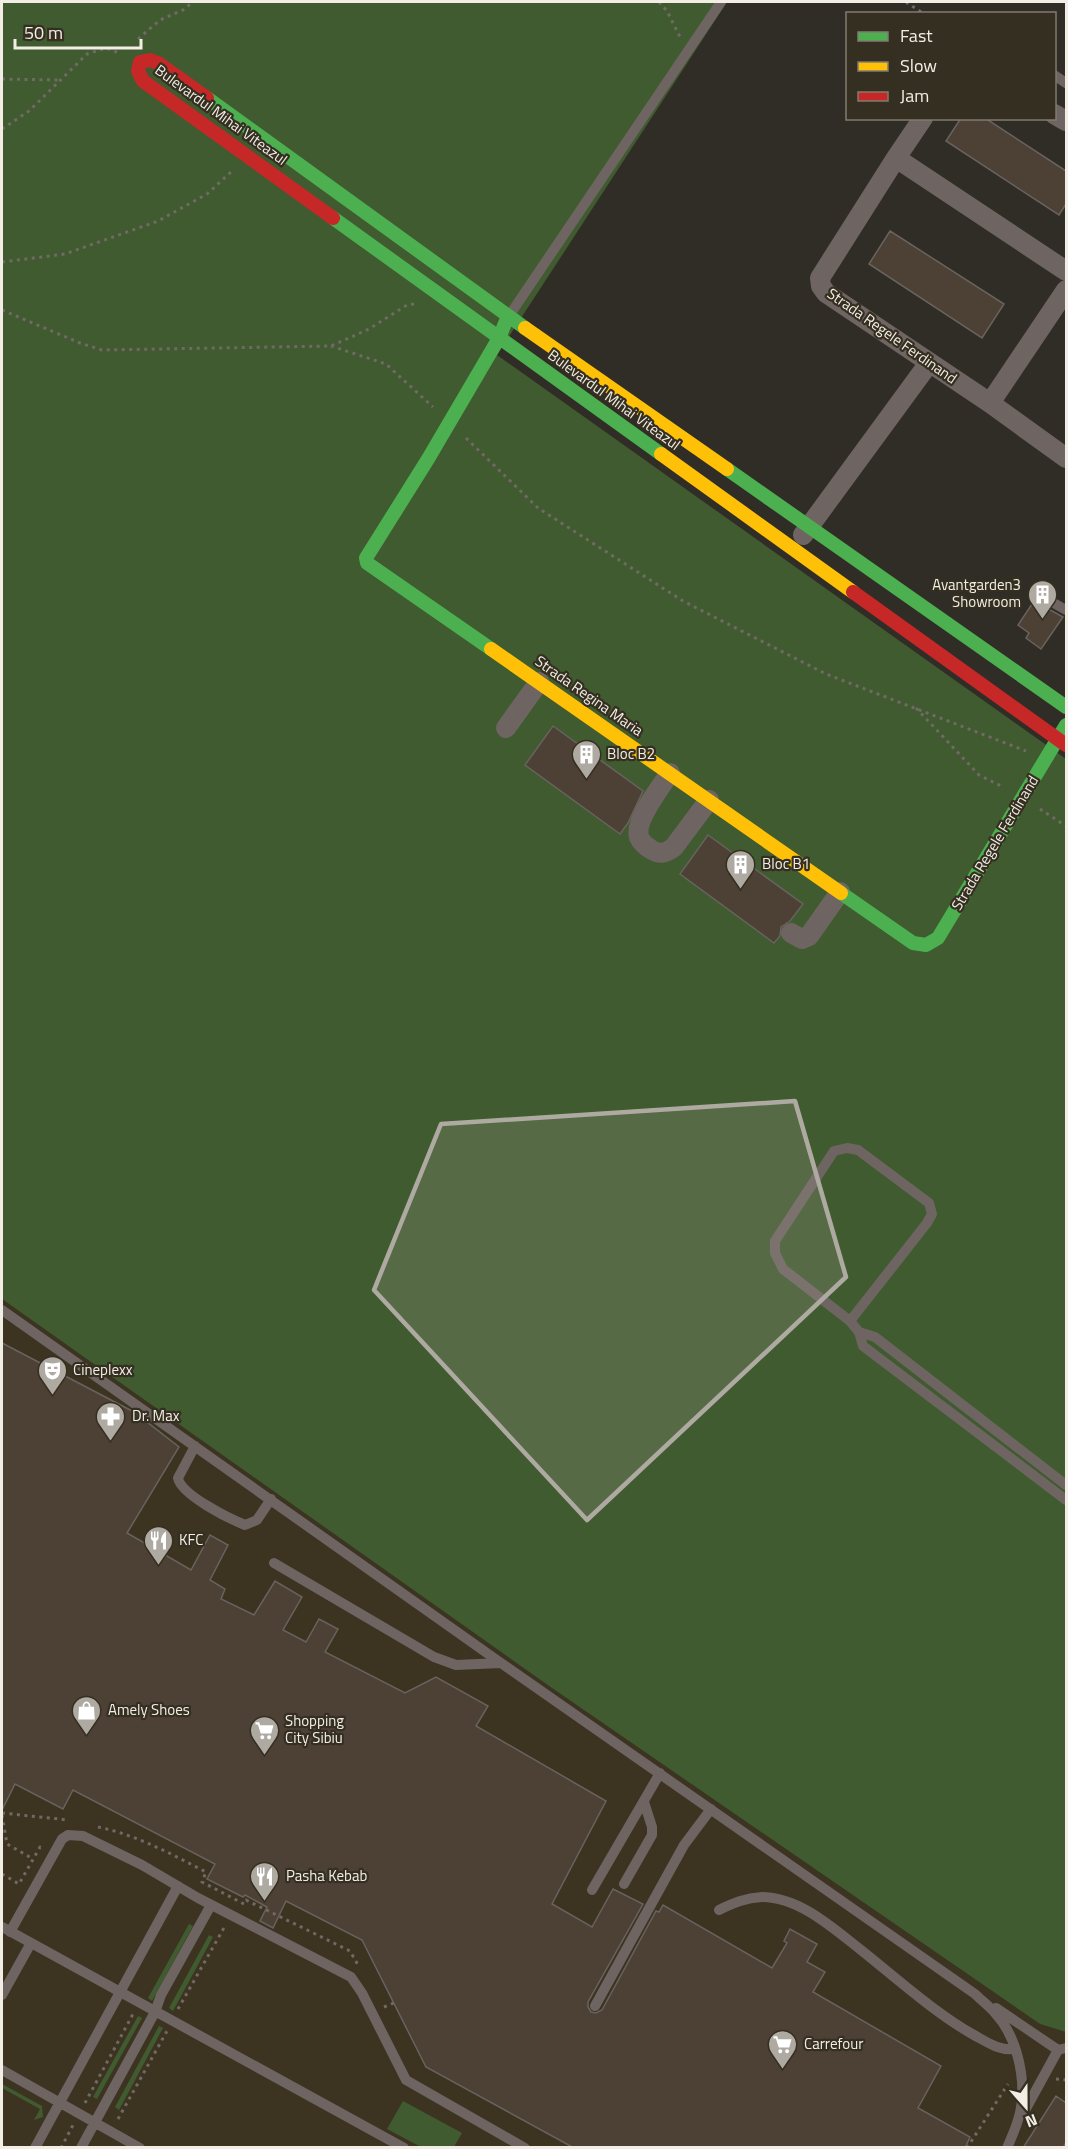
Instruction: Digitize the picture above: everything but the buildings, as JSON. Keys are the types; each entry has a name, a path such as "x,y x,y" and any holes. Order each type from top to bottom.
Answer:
{"street":[{"name":"Bulevardul Mihai Viteazul","path":"1062,742 143,81 138,71 140,62 150,60 158,63 508,316 1066,707"},
{"name":"Strada Regele Ferdinand","path":"922,120 820,278 821,286 826,293 990,403 1066,458"},
{"path":"240,151 246,125"},
{"path":"896,158 1066,271"},
{"path":"990,403 1066,290"},
{"path":"450,422 499,338 508,316"},
{"path":"792,549 929,363"},
{"name":"Strada Regina Maria","path":"450,422 366,558 367,563 913,944"},
{"path":"506,728 539,681"},
{"name":"Strada Regele Ferdinand","path":"913,944 926,945 938,938 1046,759 1062,742 1066,725"},
{"path":"670,773 638,828 639,839 647,846 658,853 674,848 709,800"},
{"path":"791,933 802,939 809,936 840,892"}],"lane":[{"path":"508,316 720,2"},
{"path":"1036,593 1066,610"},
{"path":"850,1321 927,1224 932,1214 930,1203 858,1150 847,1148 834,1151 775,1241 775,1253 783,1269 850,1321 859,1332 863,1346 1066,1500"},
{"path":"2,1310 501,1663 975,1994 1062,2049 1012,2136"},
{"path":"859,1332 875,1337 1066,1485"},
{"path":"195,1446 178,1478 179,1484 185,1490 228,1519 245,1525 257,1520 271,1499"},
{"path":"274,1563 434,1657 456,1665 501,1663"},
{"path":"592,1890 660,1773"},
{"path":"624,1884 652,1836 652,1827 644,1802"},
{"path":"595,2006 684,1845 711,1809"},
{"path":"404,2148 6,1929 62,1839 68,1835 82,1836 142,1865 211,1905 351,1977 362,1993 406,2080 525,2148"},
{"path":"35,2148 178,1886"},
{"path":"718,1910 742,1899 763,1897 786,1901 826,1923 961,2028 996,2047 1006,2050 1015,2049"},
{"path":"81,2148 211,1905"},
{"path":"2,1995 31,1943"},
{"path":"975,1994 996,2013 1007,2030 1020,2065 1022,2100 1019,2118 1007,2148"},
{"path":"2,2070 133,2146"}],"path":[{"path":"133,44 160,20 183,10 193,2"},
{"path":"659,2 667,10 687,51"},
{"path":"906,2 921,12"},
{"path":"2,129 29,111 87,54 106,48 140,62"},
{"path":"2,79 59,80"},
{"path":"2,262 65,254 158,221 207,194 240,151"},
{"path":"331,346 369,329 407,305 417,304"},
{"path":"2,310 102,350 331,346 386,364 450,422 538,508 683,601 826,674 1046,759"},
{"path":"914,707 979,775 1022,797 1066,826"},
{"path":"2,1815 7,1844 33,1859"},
{"path":"2,1874 19,1884 40,1847 53,1854"},
{"path":"223,1893 226,1888"},
{"path":"967,2148 1020,2065"}],"highlighted area":[{"path":"795,1101 846,1277 587,1520 374,1290 441,1124"}],"shaded area":[{"path":"2,1299 552,1688 1040,2024 1066,2032 1066,2147 2,2147"}],"green space":[{"path":"2,2 727,2 497,355 1066,759 1066,2032 1040,2024 552,1688 2,1299"},
{"path":"189,1924 193,1926 152,2001 148,1998"},
{"path":"209,1935 213,1937 173,2011 169,2008"},
{"path":"138,2016 142,2018 97,2099 93,2097"},
{"path":"159,2026 163,2028 119,2110 115,2107"},
{"path":"2,2084 42,2106 43,2117 34,2120 40,2109 2,2088"},
{"path":"403,2101 462,2133 454,2147 421,2147 387,2129"}],"traffic: fast":[{"path":"207,98 525,328"},
{"path":"333,218 661,454"},
{"path":"491,649 367,563 366,558 428,459 499,338 506,321"},
{"path":"727,469 1066,707"},
{"path":"841,893 913,943 926,945 938,938 1066,725"}],"traffic: slow":[{"path":"525,328 727,469"},
{"path":"661,454 853,592"},
{"path":"491,649 841,893"}],"traffic: jam":[{"path":"207,98 158,63 150,60 140,62 138,71 143,81 333,218"},
{"path":"853,592 1066,745"}],"place":[{"name":"Avantgarden3 Showroom","path":"1042,620"},
{"name":"Bloc B2","path":"586,780"},
{"name":"Bloc B1","path":"741,890"},
{"name":"Cineplexx","path":"52,1396"},
{"name":"Dr. Max","path":"111,1442"},
{"name":"KFC","path":"158,1566"},
{"name":"Amely Shoes","path":"87,1736"},
{"name":"Shopping City Sibiu","path":"264,1756"},
{"name":"Pasha Kebab","path":"265,1902"},
{"name":"Carrefour","path":"783,2070"}]}
